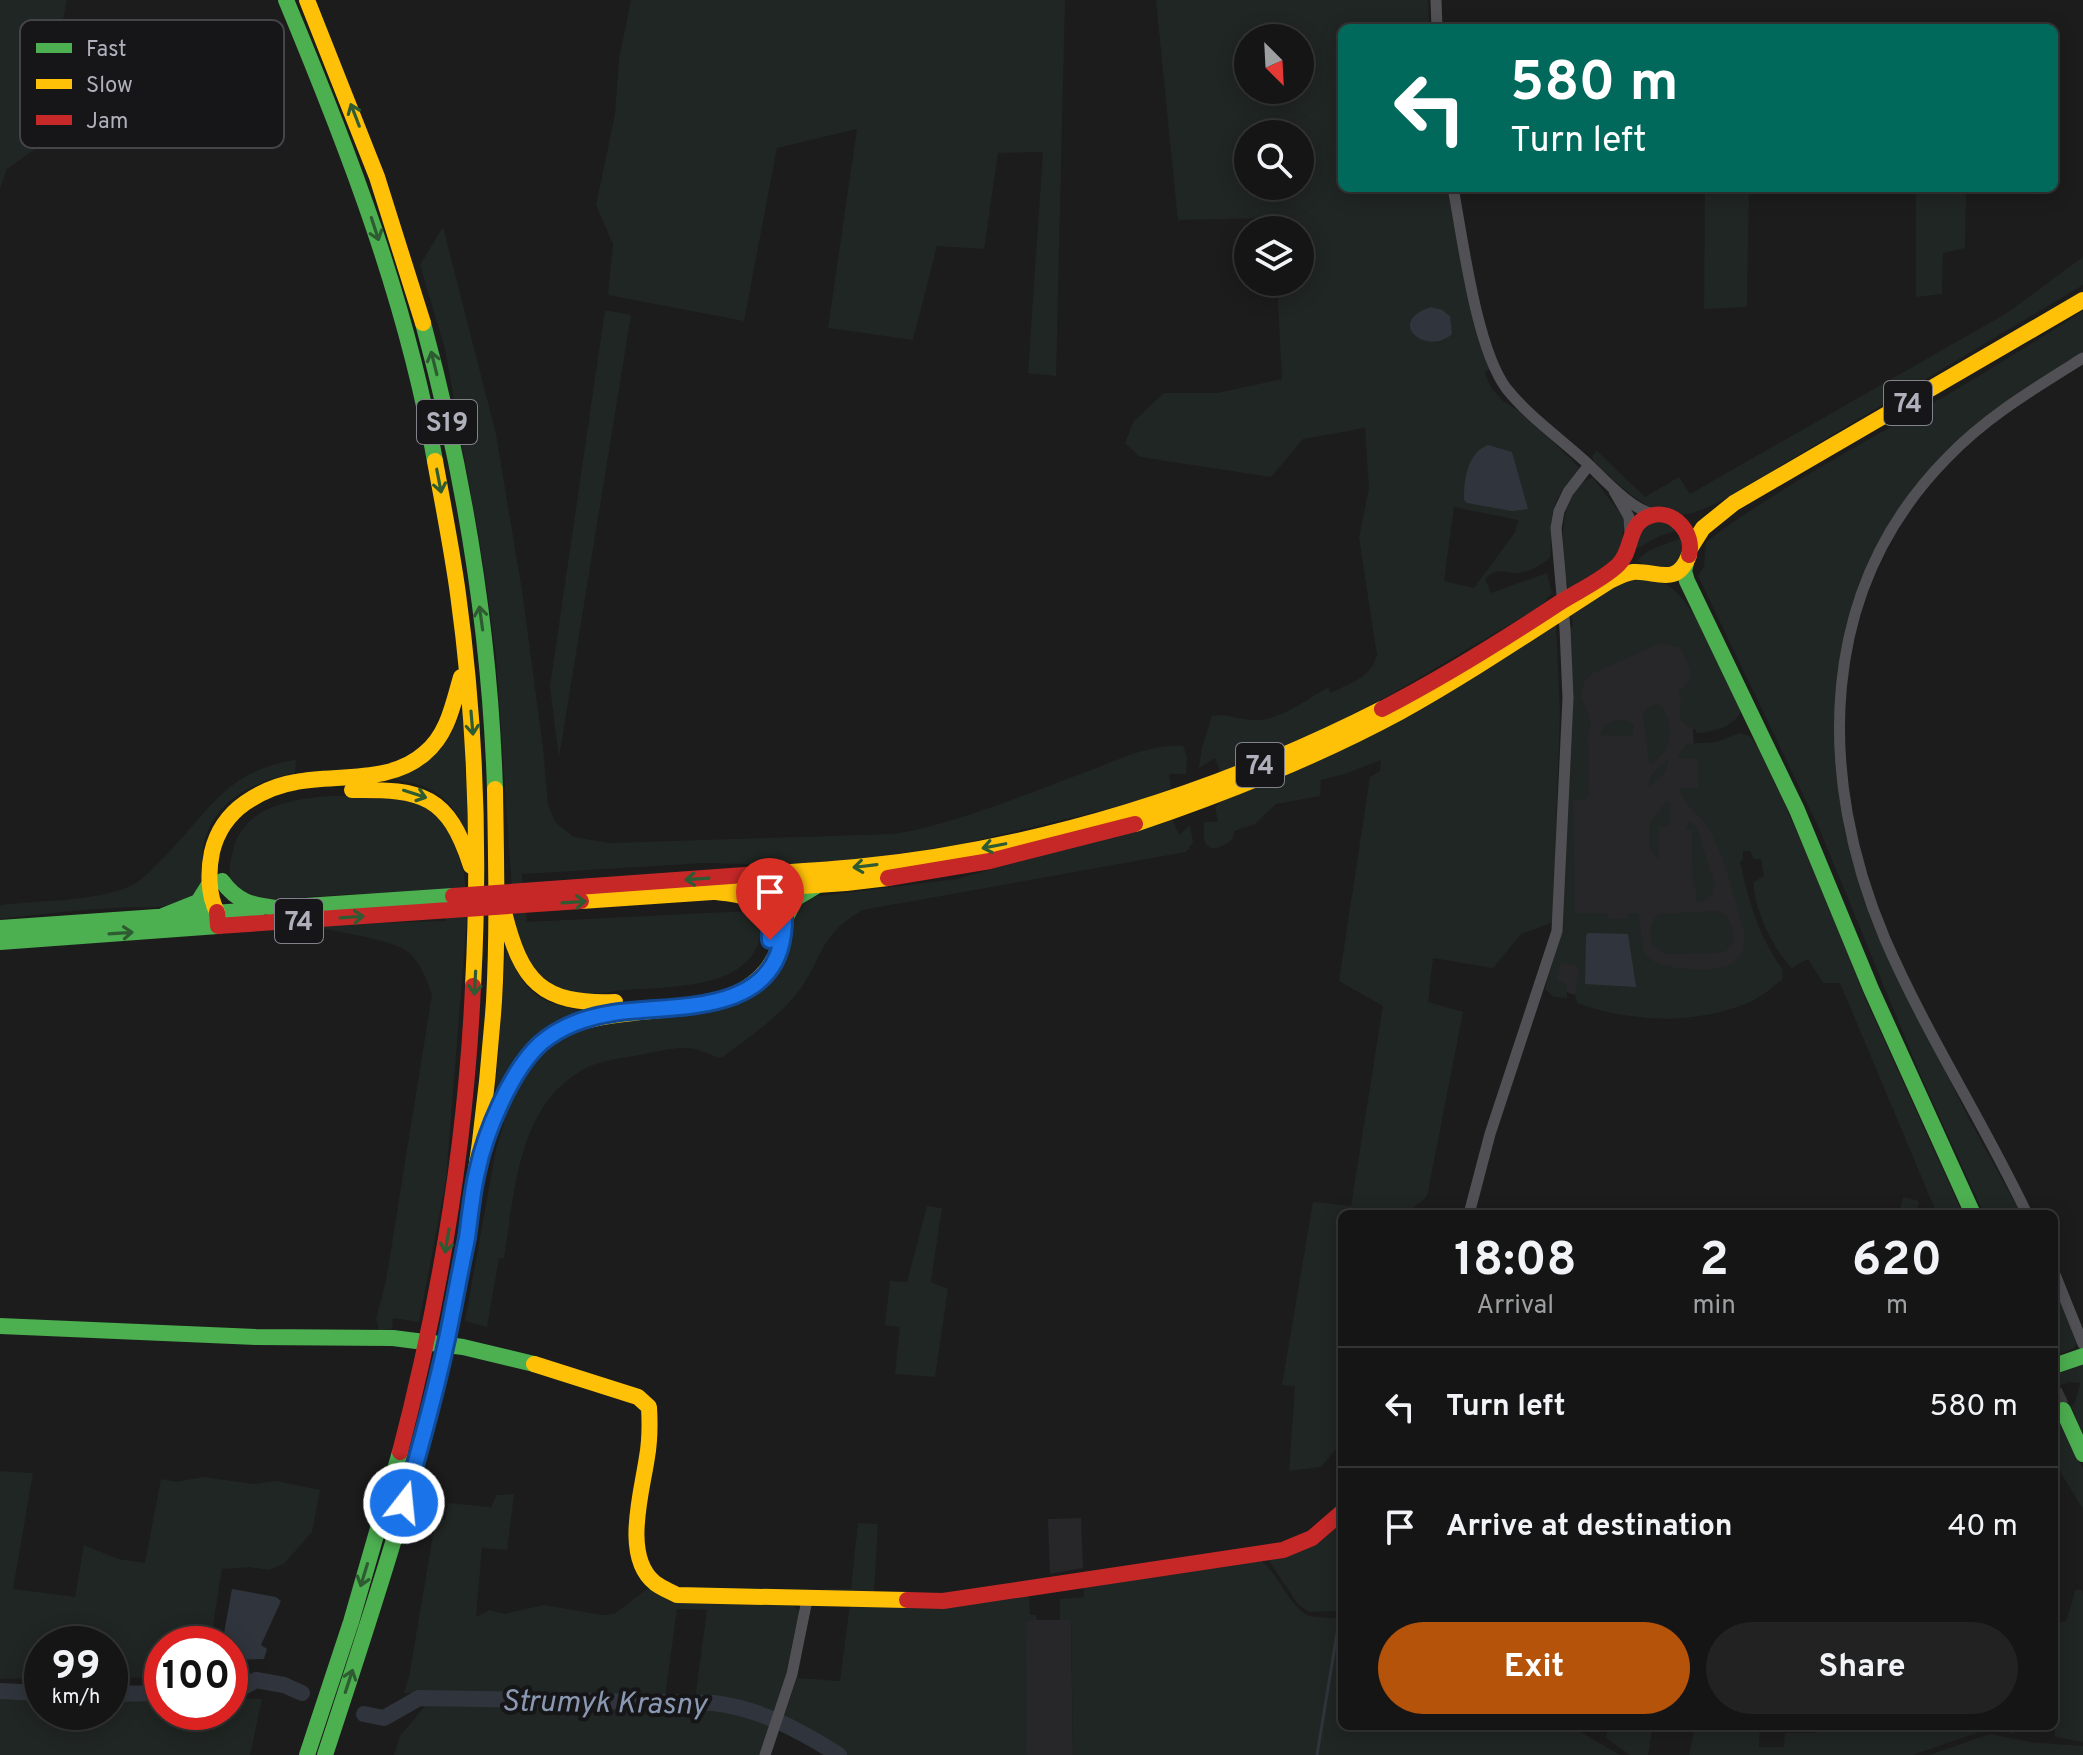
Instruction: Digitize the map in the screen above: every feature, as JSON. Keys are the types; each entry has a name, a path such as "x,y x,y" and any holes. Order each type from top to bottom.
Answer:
{"main road":[{"name":"S19","path":"286,0 347,148 401,314 442,493 465,645 476,781 478,890 467,1093 435,1306 380,1520 307,1755"},
{"name":"S19","path":"307,0 350,103 392,219 443,403 471,543 484,638 495,781 497,863 492,1029 477,1170 455,1297 424,1435 325,1755"},
{"name":"74","path":"1572,599 1631,573 1651,576 1674,574 1702,528 1734,503 2083,300"},
{"name":"74","path":"527,898 716,892 982,848 1058,832 1167,800 1252,769 1361,720 1551,612 1619,564 1641,520 1656,514 1693,519 1734,503"},
{"path":"1674,518 1687,530 1685,577 1797,810 1871,989 1971,1210"},
{"path":"1629,539 1631,559 1651,576 1672,584 1707,626"},
{"name":"74","path":"218,919 775,880 818,885 908,876 1020,855 1095,836 1201,802 1298,762 1388,718 1481,663 1551,612"},
{"path":"218,919 221,907 214,846 220,830 237,807 253,795 281,784 380,775 409,763 431,746 451,714 460,685 465,645"},
{"path":"163,916 194,907 216,882 234,833 246,817 264,804 289,794 386,789 416,793 445,811 467,848 478,890"},
{"path":"497,863 507,925 519,959 533,982 554,997 567,1001 601,1003 662,997 707,992 733,984 758,962 792,901 799,893 818,885"},
{"path":"477,1170 508,1086 524,1061 541,1043 571,1025 601,1015 708,1004 738,995 760,979 776,959 778,926 771,895 775,880"},
{"path":"216,882 243,903 276,908"},
{"path":"716,892 748,896 778,926"},
{"name":"74","path":"276,908 447,904"},
{"path":"0,942 218,919 276,908"},
{"path":"0,928 163,916 218,919"},
{"path":"0,1326 93,1327 254,1337 396,1338 474,1350 634,1396 648,1404 651,1427 635,1545 641,1567 658,1586 677,1595 943,1601 1283,1550 1312,1538 1338,1515"},
{"path":"2058,1365 2083,1356"},
{"path":"2063,1410 2083,1454"}],"street":[{"path":"1436,0 1437,24"},
{"path":"1454,192 1470,282 1498,374 1515,397 1612,487 1643,511 1656,514"},
{"path":"2025,1210 1947,1064 1879,922 1863,876 1845,800 1839,753 1840,699 1847,643 1860,594 1874,560 1896,521 1929,478 1969,437 2003,410 2083,358"},
{"path":"1470,1210 1490,1134 1557,931 1568,698 1556,528 1559,511 1568,492 1589,465"},
{"path":"1612,487 1631,521 1629,539"},
{"path":"2058,1282 2083,1344"},
{"path":"765,1755 792,1674 807,1600"}],"shaded area":[{"path":"0,0 67,0 63,20 20,20 20,148 37,148 7,169 0,189"},
{"path":"631,0 1065,0 1056,376 1028,373 1043,152 998,153 984,249 937,246 913,340 828,328 857,129 777,148 744,321 608,295 613,244 596,205 615,114 619,59"},
{"path":"1156,0 1428,0 1429,24 1338,24 1338,192 1448,192 1465,285 1492,368 1484,372 1492,389 1503,401 1525,415 1579,467 1562,490 1553,511 1550,558 1528,571 1495,572 1485,579 1491,593 1547,573 1552,593 1541,606 1388,696 1330,726 1221,773 1215,758 1199,768 1212,716 1267,719 1294,708 1329,687 1330,693 1352,683 1374,663 1377,655 1359,538 1369,488 1365,428 1303,439 1271,477 1140,457 1125,443 1134,421 1164,393 1217,393 1282,379 1278,296 1314,296 1314,216 1178,220","holes":["1454,507 1518,520 1515,532 1474,588 1444,581"]},
{"path":"1705,192 1749,192 1747,307 1704,309"},
{"path":"1916,192 1966,192 1965,248 1943,253 1942,294 1916,297"},
{"path":"443,227 496,434 522,590 548,805 555,822 574,837 610,843 894,834 966,816 1157,747 1183,746 1187,757 1186,774 1169,774 1171,788 1142,801 966,843 824,866 705,863 522,874 527,922 748,911 762,916 759,940 750,958 734,971 715,979 670,987 584,995 566,993 547,980 526,962 515,934 496,656 483,561 445,349 420,265"},
{"path":"2083,257 2083,285 1704,509 1675,515 1649,507 1594,462 1592,456 1597,451 1645,497 1679,477 1690,494 2007,313"},
{"path":"1431,307 1450,316 1452,334 1432,342 1414,335 1410,328 1417,313"},
{"path":"605,310 631,315 559,758 550,687"},
{"path":"2083,311 2083,352 2059,367 1924,478 1893,517 1860,584 1847,625 1835,705 1835,751 1850,847 1886,950 1969,1119 2019,1210 1982,1210 1920,1074 1819,828 1698,576 1704,566 1706,542 1731,524 1809,474"},
{"path":"1488,445 1512,452 1528,509 1512,511 1464,500 1471,461"},
{"path":"1593,478 1625,519 1620,555 1569,590 1563,545 1566,509 1581,484"},
{"path":"1666,519 1680,530 1660,536 1634,550 1633,545 1643,525"},
{"path":"1684,537 1686,540 1675,569 1650,567 1637,560 1650,550"},
{"path":"1626,578 1663,583 1686,603 1697,620 1742,709 1729,724 1710,731 1696,733 1683,723 1680,717 1681,695 1678,693 1690,680 1690,668 1681,648 1661,643 1593,673 1585,680 1581,696 1591,723 1588,738 1589,795 1584,800 1573,800 1575,913 1606,913 1608,919 1628,918 1629,913 1638,913 1644,951 1653,961 1663,965 1713,969 1731,964 1738,958 1745,936 1726,869 1712,834 1685,801 1679,788 1698,788 1698,759 1678,758 1688,744 1716,742 1740,733 1750,736 1768,761 1865,998 1961,1210 1935,1210 1840,983 1823,983 1808,959 1792,968 1772,940 1754,892 1754,882 1764,876 1761,859 1754,859 1750,851 1743,851 1740,862 1747,891 1761,932 1783,970 1782,980 1760,997 1725,1011 1683,1018 1618,1014 1577,1003 1575,994 1579,967 1561,962 1556,980 1567,985 1567,998 1554,997 1545,989 1557,947 1570,628 1573,627 1571,612"},
{"path":"1556,624 1560,711 1553,922 1521,934 1493,968 1433,958 1428,1002 1463,1012 1427,1197 1410,1210 1338,1210 1338,1446 1321,1467 1289,1471 1295,1386 1282,1385 1313,1202 1351,1206 1383,1006 1339,981 1370,777 1380,771 1381,760 1321,780 1320,796 1276,804 1255,824 1234,831 1233,838 1227,843 1211,848 1205,842 1204,822 1218,822 1215,807"},
{"path":"1665,627 1709,668 1693,725 1694,754 1701,756 1757,939 1692,1008 1571,994 1552,984 1574,668"},
{"path":"1656,703 1667,717 1669,737 1663,753 1649,764 1643,716 1646,708"},
{"path":"463,708 468,837 455,812 440,795 419,785 391,779 418,767 436,753"},
{"path":"1619,719 1631,723 1634,727 1632,736 1599,735 1604,726"},
{"path":"1669,758 1665,773 1648,788 1651,775"},
{"path":"296,760 295,773 250,788 224,806 207,833 200,886 183,901 163,906 0,919 0,905 83,898 133,885 234,784 271,766"},
{"path":"317,797 411,797 446,821 464,872 467,917 446,1180 419,1322 393,1318 392,1329 379,1330 376,1319 386,1281 432,994 416,961 399,947 305,925 446,921 444,889 254,900 232,886 230,863 241,831 255,817 273,807"},
{"path":"1667,801 1670,804 1670,826 1658,827 1659,861 1650,848 1649,824"},
{"path":"1172,818 1179,835 1190,825 1193,842 1186,852 863,910 848,919 829,939 804,983 787,1005 724,1056 719,1058 688,1048 673,1049 607,1061 581,1071 560,1087 531,1130 516,1180 504,1258 499,1258 487,1327 465,1321 496,1149 512,1096 530,1068 551,1045 587,1026 725,1008 747,1000 777,975 796,909 812,897 957,879"},
{"path":"1689,822 1696,826 1714,882 1712,894 1701,902 1696,902 1697,888 1693,887 1692,830 1686,830"},
{"path":"1715,911 1726,915 1732,926 1734,941 1726,951 1665,954 1653,946 1651,928 1659,914"},
{"path":"1588,933 1628,934 1636,987 1585,984"},
{"path":"506,950 521,978 536,994 556,1004 586,1011 554,1025 530,1041 512,1063 495,1095"},
{"path":"1903,1197 1919,1201 1917,1210 1900,1210"},
{"path":"927,1206 942,1208 931,1282 948,1289 935,1377 895,1374 900,1327 885,1325 890,1281 907,1282"},
{"path":"2058,1296 2077,1344 2073,1349 2058,1355"},
{"path":"2083,1364 2083,1434 2071,1406 2081,1383 2069,1382 2058,1386 2058,1373"},
{"path":"2058,1415 2083,1469 2083,1509 2058,1468"},
{"path":"0,1471 33,1473 13,1589 75,1597 84,1545 118,1559 145,1563 161,1479 176,1482 203,1477 254,1484 276,1481 320,1490 312,1532 284,1564 268,1570 250,1567 222,1569 213,1626 144,1626 144,1677 128,1678 128,1626 24,1626 24,1678 0,1679"},
{"path":"514,1494 507,1550 482,1548 476,1617 490,1610 504,1614 544,1605 602,1615 614,1614 650,1587 794,1606 800,1612 790,1664 773,1715 744,1704 695,1699 707,1610 677,1609 665,1697 404,1693 433,1535 441,1520 445,1520 448,1503 491,1507 497,1495"},
{"path":"1081,1518 1083,1568 1050,1574 1048,1519"},
{"path":"858,1523 878,1524 874,1594 822,1591 851,1589"},
{"path":"1338,1524 1338,1611 1309,1612 1298,1604 1267,1558 1311,1547"},
{"path":"1260,1559 1304,1613 1338,1619 1338,1730 1577,1730 1620,1755 1073,1755 1071,1620 1060,1620 1060,1599 1084,1597 1083,1584"},
{"path":"232,1589 276,1597 281,1601 261,1645 267,1649 264,1659 248,1659 248,1626 225,1626"},
{"path":"2075,1590 2082,1590 2083,1742 2055,1737 2055,1730 2058,1730 2058,1623 2067,1620"},
{"path":"1029,1593 1030,1615 1036,1615 1037,1620 1025,1621 1026,1755 843,1755 783,1720 797,1678 840,1681 850,1604"},
{"path":"1025,1620 1071,1620 1073,1755 1026,1755"},
{"path":"0,1693 24,1694 24,1730 128,1730 128,1697 144,1698 144,1730 248,1730 248,1699 262,1699 250,1755 0,1755"},
{"path":"430,1700 714,1704 743,1708 772,1720 760,1755 394,1755 400,1736"},
{"path":"1607,1730 1652,1730 1648,1755 1630,1755 1606,1738"},
{"path":"1694,1730 1760,1730 1759,1747 1784,1747 1785,1733 1815,1733 1815,1730 1985,1730 1913,1755 1689,1755"},
{"path":"1990,1734 2030,1742 2083,1746 2083,1755 1929,1755"}],"waterway":[{"path":"1317,1755 1338,1627"},
{"name":"Strumyk Krasny","path":"248,1684 256,1680 284,1685 302,1693"},
{"name":"Strumyk Krasny","path":"0,1691 24,1692"},
{"name":"Strumyk Krasny","path":"128,1694 144,1693"},
{"name":"Strumyk Krasny","path":"364,1714 384,1718 419,1698 714,1703 748,1710 779,1722 839,1755"}],"tunnel":[{"path":"2058,1399 2063,1410"}],"traffic: fast":[{"path":"286,0 332,112 392,284 409,342 435,461"},
{"path":"423,323 451,437 481,612 495,789"},
{"path":"1686,563 1684,571 1687,581 1797,810 1871,989 1971,1210"},
{"path":"222,881 233,894 246,901 276,908"},
{"path":"163,916 198,902 210,883"},
{"path":"784,921 796,898 818,885"},
{"path":"276,908 453,896"},
{"path":"0,928 258,910"},
{"path":"0,942 218,926"},
{"path":"0,1326 256,1337 393,1338 463,1347 534,1364"},
{"path":"325,1755 407,1496 447,1338"},
{"path":"2058,1365 2083,1356"},
{"path":"2063,1410 2083,1454"},
{"path":"307,1755 351,1622 400,1452"}],"traffic: slow":[{"path":"307,0 377,177 423,323"},
{"path":"1691,547 1703,528 1734,503 2083,300"},
{"path":"435,461 458,594 473,741 476,839 473,986"},
{"path":"1135,824 1236,787 1336,745 1453,681 1608,582 1633,572 1672,574 1684,565 1689,555"},
{"path":"217,912 210,891 211,859 220,830 233,813 257,796 282,785 380,774 411,763 439,737 449,718 461,677"},
{"path":"759,874 924,858 1059,831 1192,791 1320,739 1382,709"},
{"path":"447,1338 476,1171 491,1044 496,948 495,789"},
{"path":"352,790 397,791 430,801 453,824 471,866"},
{"path":"581,901 888,878"},
{"path":"489,1135 514,1076 533,1050 558,1031 585,1021 616,1015 714,1001 742,991 764,973 779,947 783,932 784,909 776,888"},
{"path":"716,892 751,899 762,909 772,927"},
{"path":"504,912 518,956 538,984 569,999 615,1002"},
{"path":"534,1364 638,1397 649,1407 649,1444 639,1505 637,1541 645,1572 657,1585 677,1595 907,1600"}],"traffic: jam":[{"path":"1382,709 1427,685 1604,576 1623,559 1642,520 1659,514 1674,519 1689,538 1689,555"},
{"path":"888,878 990,861 1135,824"},
{"path":"453,896 759,874"},
{"path":"217,912 218,926 581,901"},
{"path":"400,1452 427,1337 449,1221 464,1104 473,986"},
{"path":"907,1600 943,1601 1283,1550 1312,1538 1338,1515"}],"route":[{"path":"404,1503 446,1342 477,1170 508,1086 517,1071 541,1043 571,1025 616,1012 708,1004 729,999 749,989 769,969 780,950 784,925 783,902 776,888 771,895 770,940"}]}
